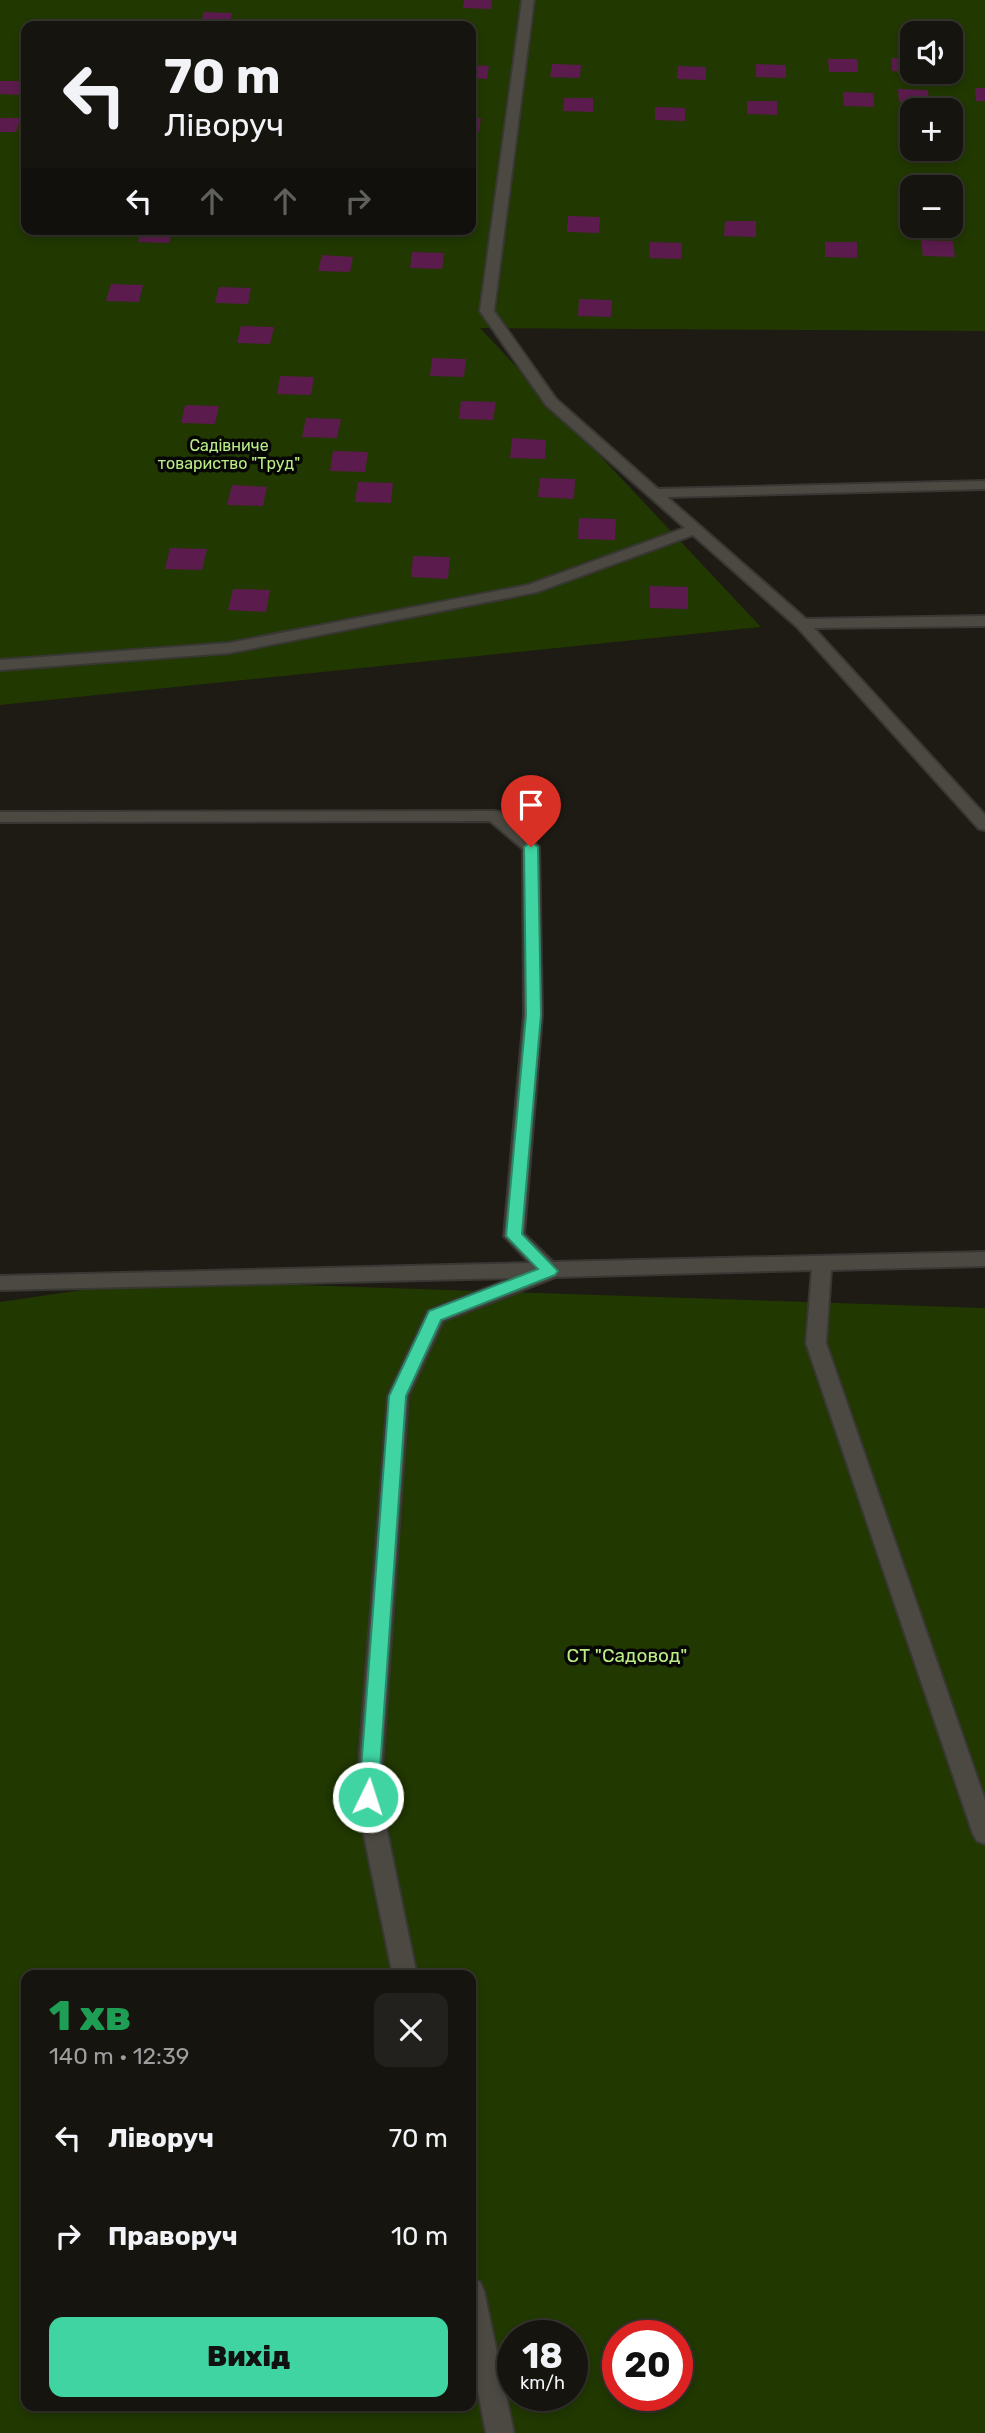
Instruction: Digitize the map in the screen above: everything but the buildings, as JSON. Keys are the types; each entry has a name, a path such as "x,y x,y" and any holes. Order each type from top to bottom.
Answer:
{"lane":[{"path":"528,0 487,311 551,402 802,624 985,825"},
{"path":"656,493 985,485"},
{"path":"0,665 229,648 533,589 696,530"},
{"path":"802,624 985,621"},
{"path":"0,817 494,816 531,847 533,1015 514,1236 550,1271"},
{"path":"0,1283 985,1259"},
{"path":"822,1264 816,1343 985,1834"},
{"path":"404,1970 368,1797 398,1396 435,1316 550,1271"},
{"path":"476,2315 500,2433"}],"green space":[{"name":"Садівниче товариство \"Труд\"","path":"0,0 985,0 985,331 480,328 761,627 0,705"},
{"name":"СТ \"Садовод\"","path":"150,1280 985,1308 985,2433 0,2433 0,1302"}],"route":[{"path":"368,1797 398,1396 435,1316 550,1271 514,1236 533,1015 531,847"}]}
